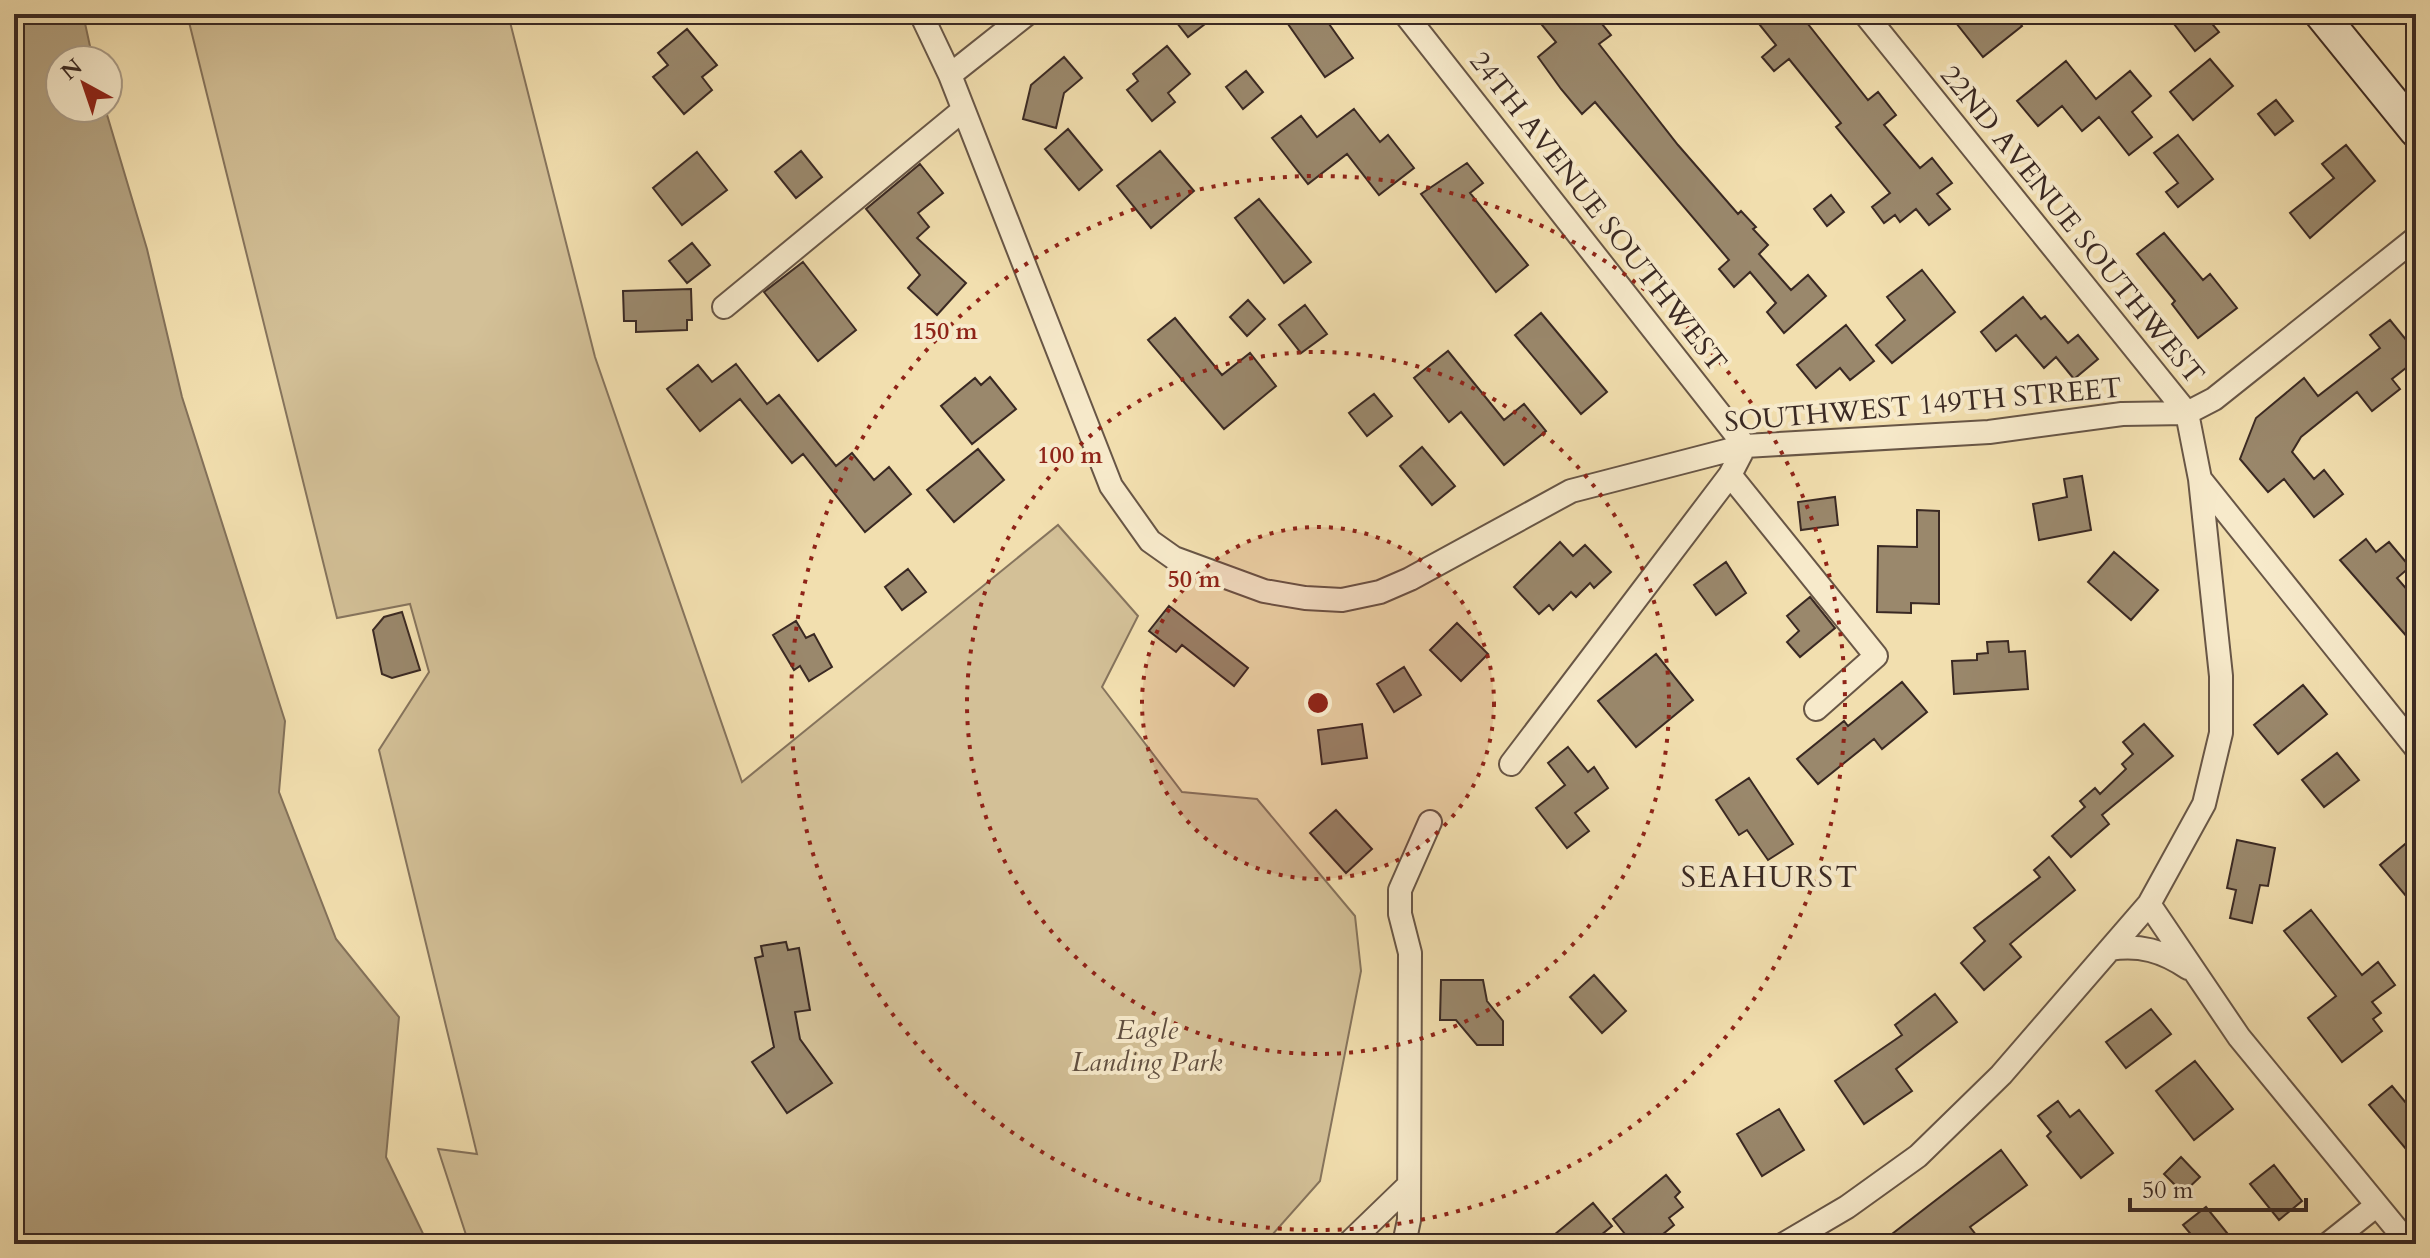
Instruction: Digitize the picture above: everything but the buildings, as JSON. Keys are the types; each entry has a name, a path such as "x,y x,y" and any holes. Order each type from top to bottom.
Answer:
{"street":[{"path":"724,307 963,110 921,14"},
{"path":"950,75 1027,14"},
{"name":"24TH AVENUE SOUTHWEST","path":"1405,14 1745,446"},
{"name":"22ND AVENUE SOUTHWEST","path":"1865,14 2187,413 2200,479 2416,748"},
{"path":"2321,14 2416,131"},
{"name":"SOUTHWEST 149TH STREET","path":"963,110 1111,486 1150,541 1174,558 1264,591 1305,598 1342,600 1380,592 1410,579 1571,491 1745,446 1989,432 2122,414 2187,413 2214,399 2416,238"},
{"path":"1511,764 1730,475 1745,446"},
{"path":"1730,475 1876,656 1816,709"},
{"path":"1784,1244 1847,1207 1918,1156 2001,1075 2149,904 2204,804 2221,733 2221,676 2200,479"},
{"path":"1404,1244 1409,1220 1410,953 1400,914 1400,890 1430,822"},
{"path":"2149,904 2263,1067 2409,1244"},
{"path":"2110,949 2134,945 2172,957 2196,973"},
{"path":"1348,1244 1409,1185"},
{"path":"2328,1244 2377,1205"}],"green space":[{"name":"Eagle Landing Park","path":"187,14 508,14 595,357 742,782 1058,525 1138,616 1102,687 1182,792 1257,799 1355,916 1361,971 1320,1181 1264,1244 469,1244 438,1149 477,1154 379,750 429,672 410,604 337,618"}],"shaded area":[{"path":"14,14 83,14 90,44 44,44 44,124 110,124 147,249 182,397 285,721 279,792 336,939 399,1017 386,1157 428,1244 14,1244"}],"district":[{"name":"SEAHURST","path":"1770,877"}]}
